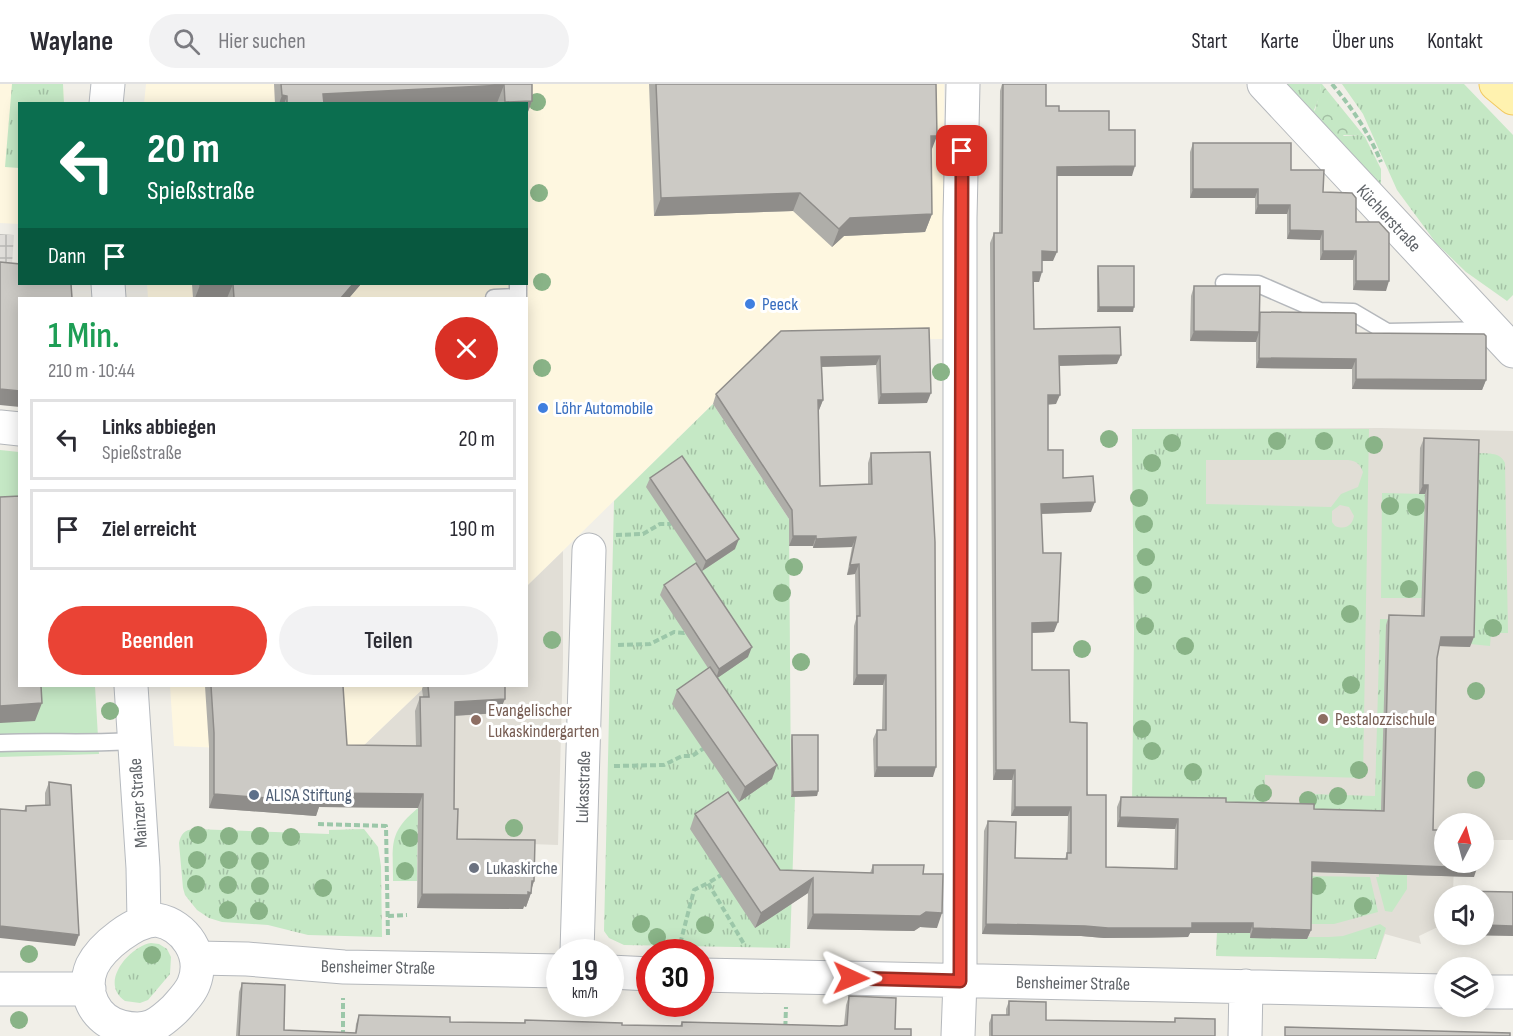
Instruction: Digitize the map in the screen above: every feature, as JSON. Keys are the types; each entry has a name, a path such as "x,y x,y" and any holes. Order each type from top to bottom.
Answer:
{"main road":[{"path":"1496,84 1513,98"},
{"path":"1505,84 1513,98"}],"street":[{"path":"106,102 108,84"},
{"path":"958,1036 960,981 960,218 963,84"},
{"name":"Küchlerstraße","path":"1264,84 1503,341"},
{"path":"0,427 18,429"},
{"name":"Lukasstraße","path":"578,939 585,764 590,550"},
{"name":"Mainzer Straße","path":"131,687 143,868 144,921"},
{"path":"144,921 165,922 181,931 191,944 197,958 196,978 189,992 162,1022 149,1032 107,1021 93,1007 89,990 94,963 133,926 144,921"},
{"name":"Bensheimer Straße","path":"197,958 247,959 344,967 546,971"},
{"name":"Bensheimer Straße","path":"714,975 1434,991"},
{"path":"1245,1036 1246,986"},
{"path":"0,989 89,990"},
{"path":"1494,992 1513,992"}],"lane":[{"path":"1224,283 1258,284 1320,311 1353,312 1386,332 1503,341"},
{"path":"499,297 518,293"},
{"path":"0,743 37,741 88,744 134,741"}],"path":[{"path":"590,550 613,535 643,534 660,524 670,524 676,520"},
{"path":"588,646 650,644 674,632 684,633 696,625"},
{"path":"585,764 634,767 664,765 682,756 692,756 714,742"},
{"path":"318,824 386,826 388,968"},
{"path":"680,939 694,890 732,869"},
{"path":"708,883 753,959 753,976"},
{"path":"388,916 407,915"},
{"path":"343,1036 344,967"}],"shaded area":[{"path":"0,84 63,84 64,102 18,102 18,224 0,223"},
{"name":"Peeck","path":"146,84 944,84 943,339 777,341 528,585 528,297 148,297 147,285 528,285 528,102 144,102"},
{"path":"0,234 14,235 12,265 0,264"},
{"name":"Pestalozzischule","path":"1381,428 1513,431 1513,840 1494,840 1494,813 1434,813 1434,873 1454,873 1453,885 1434,885 1434,929 1419,936 1421,944 1385,934 1376,959 1216,956 1221,842 1134,631 1132,429"},
{"name":"Evangelischer Lukaskindergarten","path":"563,551 563,660 558,845 531,844 452,853 436,808 333,807 357,752 425,687 528,687 528,585"},
{"path":"170,687 425,687 356,753 174,746"}],"green space":[{"path":"12,84 63,84 64,102 18,102 18,168 5,167"},
{"path":"1279,84 1320,84 1320,96 1314,110 1344,136 1365,137 1381,169 1381,185"},
{"path":"1320,84 1365,137 1334,135 1315,118"},
{"path":"1342,84 1464,84 1513,135 1513,295 1507,301 1466,272 1436,243 1397,190 1363,114"},
{"path":"713,404 789,519 791,796 795,797 790,948 714,947 714,939 636,939 636,945 624,945 624,939 611,939 604,931 614,501"},
{"path":"1132,429 1369,429 1363,778 1265,775 1264,812 1132,806 1134,631","holes":["1206,460 1348,460 1358,463 1363,472 1358,487 1341,494 1331,507 1206,504","1340,505 1349,507 1354,516 1352,522 1345,527 1335,526 1332,522 1332,511"]},
{"path":"0,450 18,452 18,687 95,687 99,754 0,757"},
{"path":"1475,453 1496,455 1505,463 1508,633 1491,633 1490,646 1470,644"},
{"path":"1382,493 1425,494 1422,598 1381,598"},
{"path":"1380,619 1421,620 1386,625 1381,820 1310,818 1311,794 1375,796"},
{"path":"418,808 417,881 393,881 394,840 401,825"},
{"path":"194,829 329,834 329,830 364,829 378,847 381,866 382,937 308,935 268,925 222,922 209,918 197,910 185,895 183,888 179,843 184,833"},
{"path":"1379,874 1407,875 1407,889 1392,912 1385,911 1376,877 1379,877"},
{"path":"1309,876 1370,877 1378,912 1334,924 1307,924"},
{"path":"1219,884 1251,884 1250,937 1343,936 1380,924 1386,928 1376,959 1216,956"},
{"path":"151,943 159,944 167,949 171,957 170,974 148,1000 140,1003 125,1001 115,985 120,966 134,951"}],"building":[{"path":"281,84 532,84 532,101 505,102 504,85 323,94 324,102 287,102 287,96 282,95"},
{"path":"656,84 936,84 937,136 931,136 932,214 850,218 839,229 800,193 661,198"},
{"path":"1003,84 1046,84 1046,106 1059,106 1059,111 1109,111 1109,130 1135,130 1135,166 1057,167 1057,252 1042,251 1042,272 1033,272 1034,329 1120,327 1121,355 1059,356 1060,395 1048,395 1048,450 1063,450 1063,478 1093,476 1095,502 1041,504 1043,553 1061,553 1058,622 1032,623 1032,670 1069,670 1070,722 1087,723 1087,795 1106,795 1106,867 1177,869 1178,819 1120,817 1121,797 1226,798 1226,802 1314,804 1314,809 1384,811 1389,615 1424,616 1428,485 1423,485 1424,438 1479,440 1474,637 1441,637 1437,658 1434,866 1312,862 1311,930 1253,928 1253,923 1192,923 1192,928 986,924 988,821 1016,822 1015,858 1067,859 1067,853 1071,853 1071,807 1015,807 1015,770 996,770 994,233 1002,233"},
{"path":"1193,143 1291,143 1291,170 1324,170 1323,192 1352,193 1356,198 1356,222 1379,222 1389,233 1389,281 1356,281 1356,251 1323,251 1323,231 1290,230 1290,205 1258,205 1258,189 1193,189"},
{"path":"0,262 18,264 18,285 71,285 72,297 18,297 18,391 0,389"},
{"path":"1098,266 1134,266 1134,307 1099,307"},
{"path":"233,285 352,285 342,297 234,297"},
{"path":"1194,286 1260,286 1259,332 1194,331"},
{"path":"1260,312 1354,313 1356,314 1356,333 1484,334 1486,336 1486,380 1356,379 1356,359 1259,358"},
{"path":"929,328 931,393 881,394 880,356 821,357 823,400 818,400 820,486 872,484 871,453 930,452 935,542 936,767 877,767 877,730 886,730 886,675 857,675 857,616 860,616 859,564 850,565 856,537 816,539 816,536 793,536 792,510 716,394 781,331"},
{"path":"682,456 739,539 706,561 650,478"},
{"path":"18,496 18,687 41,687 42,703 0,706 0,497"},
{"path":"696,563 752,647 719,669 664,585"},
{"path":"710,667 777,765 745,787 677,690"},
{"path":"211,687 343,687 347,745 421,746 420,697 429,697 428,687 505,687 505,699 455,702 454,809 458,809 457,839 535,840 534,881 532,881 531,893 528,892 528,895 422,894 423,794 321,793 321,802 214,794"},
{"path":"792,735 818,735 818,791 793,792"},
{"path":"49,782 71,785 79,935 0,926 0,809 26,811 26,806 50,805"},
{"path":"728,792 780,870 873,873 873,865 924,865 923,874 943,874 942,913 926,912 920,916 813,914 813,878 761,913 695,814"},
{"path":"1494,892 1513,892 1513,926 1494,925"},
{"path":"242,983 285,985 284,1030 356,1033 359,1015 450,1017 450,1022 525,1023 525,1020 622,1023 622,1025 682,1026 682,1022 840,1026 847,1025 849,996 896,998 895,1029 911,1029 911,1036 239,1036"},
{"path":"1009,1001 1046,1002 1046,1020 1175,1022 1175,1018 1215,1019 1215,1036 992,1036 992,1015 1009,1015"},
{"path":"1285,1027 1510,1033 1510,1036 1285,1036"}],"place":[{"name":"Peeck","path":"750,304"},
{"name":"Löhr Automobile","path":"543,408"},
{"name":"Pestalozzischule","path":"1323,719"},
{"name":"Evangelischer Lukaskindergarten","path":"476,720"},
{"name":"ALISA Stiftung","path":"254,795"},
{"name":"Lukaskirche","path":"474,868"}],"route":[{"path":"851,978 960,981 960,218 962,151"}]}
